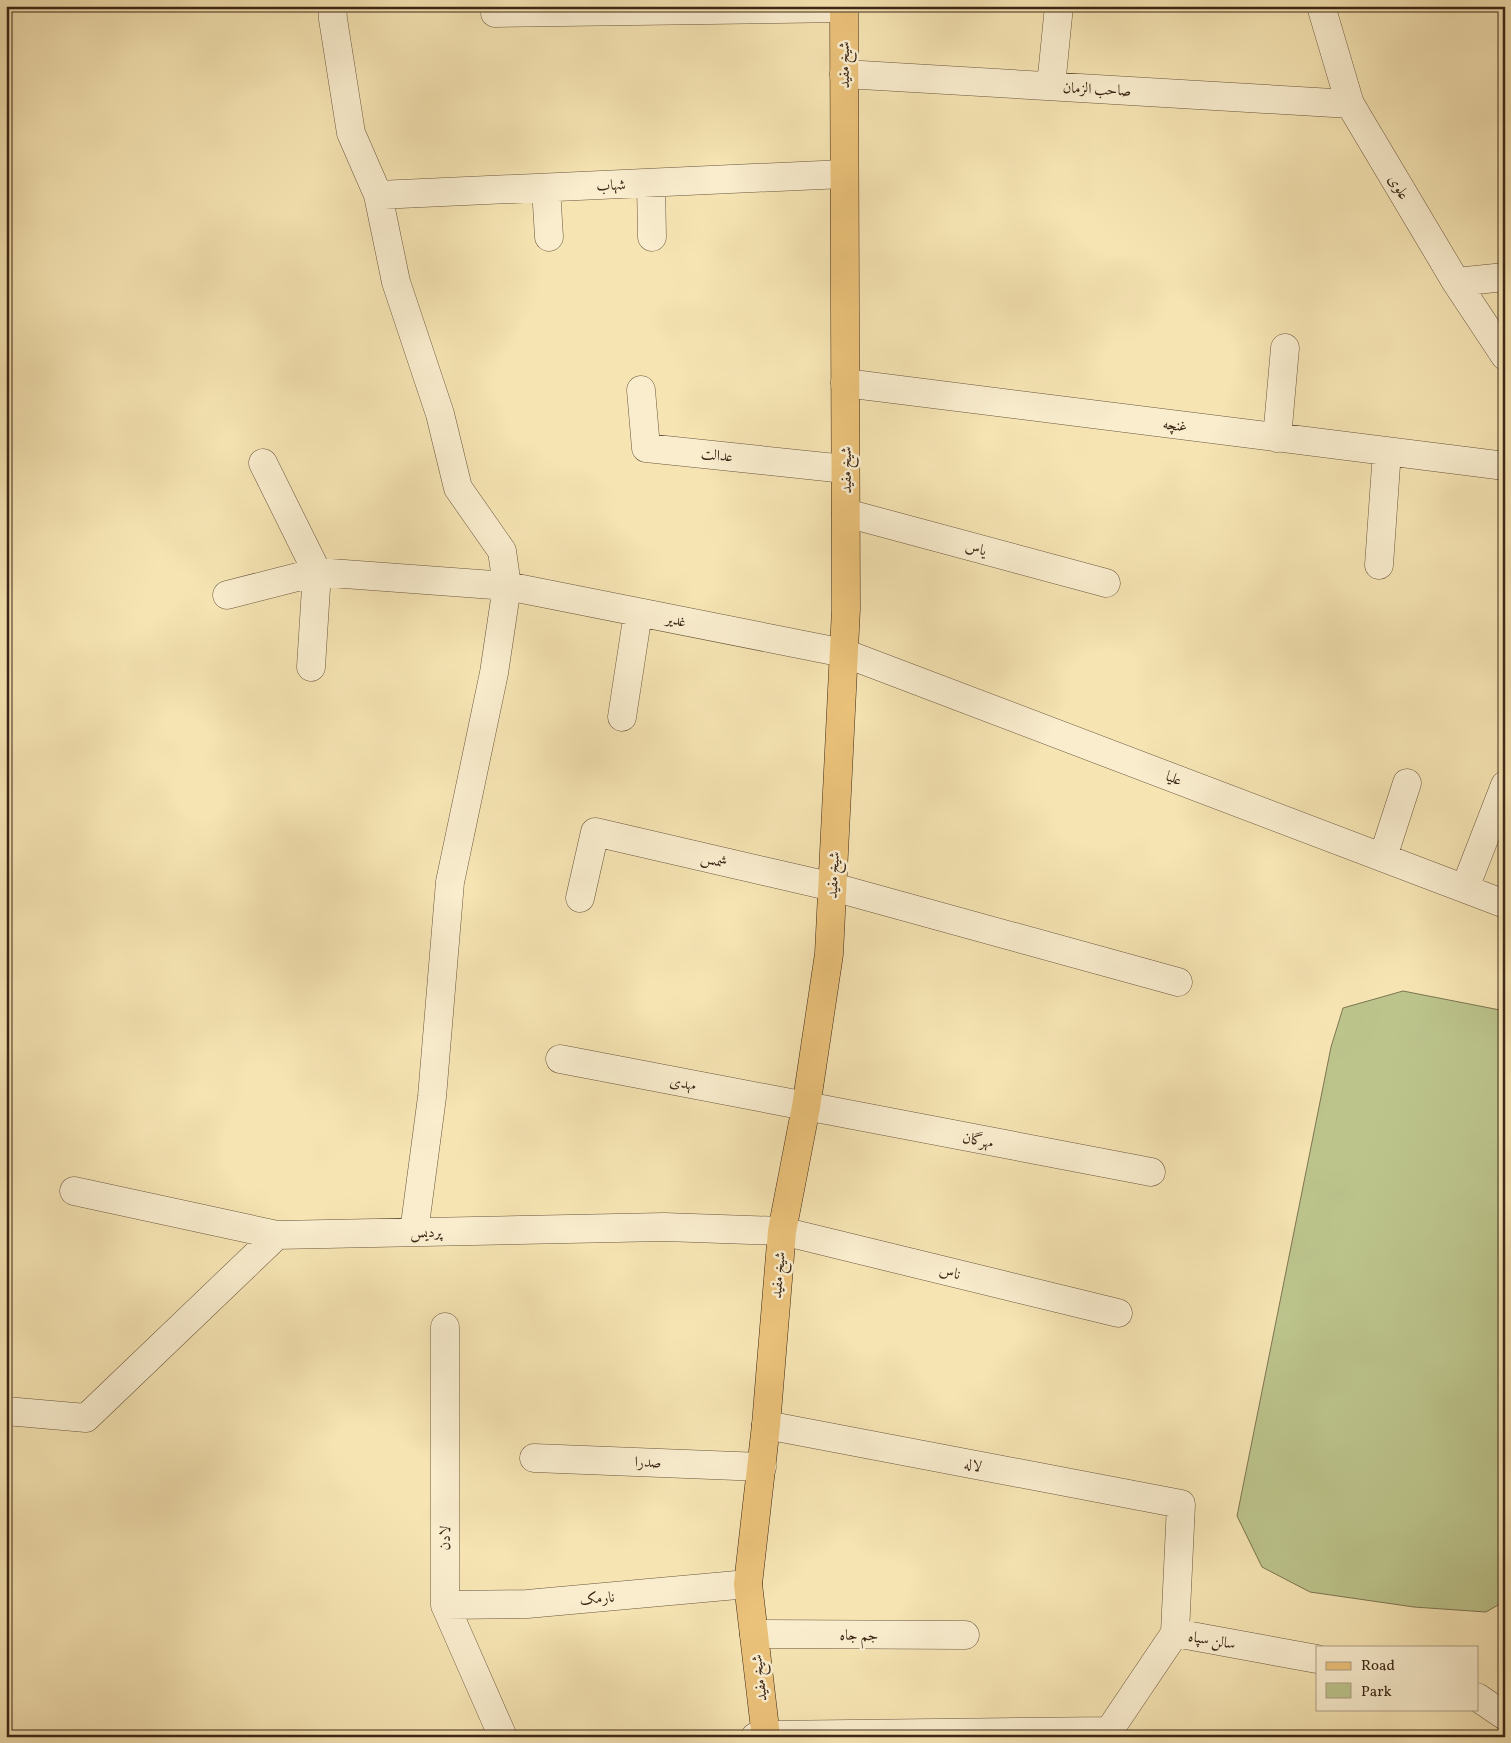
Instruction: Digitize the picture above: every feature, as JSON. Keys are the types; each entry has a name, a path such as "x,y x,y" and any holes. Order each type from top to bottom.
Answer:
{"main road":[{"name":"شیخ مفید","path":"762,1736 748,1584 762,1467 782,1231 806,1107 829,954 833,887 846,609 844,7"}],"street":[{"path":"332,6 332,19 351,133 378,195 396,282 440,414 458,488 502,551 507,586 494,673 450,882 432,1098 414,1232"},
{"path":"1051,86 1060,6"},
{"name":"علوی","path":"1321,6 1350,104 1456,282 1505,356"},
{"path":"495,13 844,7"},
{"name":"صاحب الزمان","path":"844,74 1350,104"},
{"name":"شهاب","path":"378,195 844,174"},
{"path":"651,183 652,238"},
{"path":"546,188 549,237"},
{"path":"1456,282 1505,277"},
{"path":"1277,438 1285,348"},
{"name":"غنچه","path":"845,383 1505,466"},
{"name":"عدالت","path":"641,390 646,448 845,469"},
{"path":"1379,565 1387,451"},
{"path":"263,463 317,572 311,667"},
{"name":"یاس","path":"846,513 1106,583"},
{"name":"غدیر","path":"227,595 317,572 507,586 844,653"},
{"path":"622,717 638,613"},
{"name":"علیا","path":"844,653 1505,904"},
{"path":"1383,857 1408,783"},
{"path":"1465,888 1505,785"},
{"name":"شمس","path":"580,898 595,832 833,887 1178,982"},
{"name":"مهدی","path":"560,1059 806,1107"},
{"name":"مهرگان","path":"806,1107 1151,1172"},
{"name":"پردیس","path":"74,1191 277,1235 664,1227 782,1231"},
{"name":"ناس","path":"782,1231 1118,1313"},
{"path":"6,1411 86,1418 277,1235"},
{"name":"لادن","path":"445,1327 445,1605 503,1737"},
{"name":"لاله","path":"766,1425 1181,1504"},
{"name":"صدرا","path":"534,1458 762,1467"},
{"name":"سالن سپاه","path":"1181,1504 1175,1633 1316,1659"},
{"name":"نارمک","path":"445,1605 527,1604 748,1584"},
{"path":"762,1736 1110,1734 1175,1633"},
{"name":"جم جاه","path":"754,1634 965,1635"},
{"path":"1478,1698 1505,1716"}],"green space":[{"path":"1403,991 1505,1011 1505,1601 1486,1612 1414,1607 1310,1592 1262,1567 1237,1516 1331,1047 1343,1008"}]}
